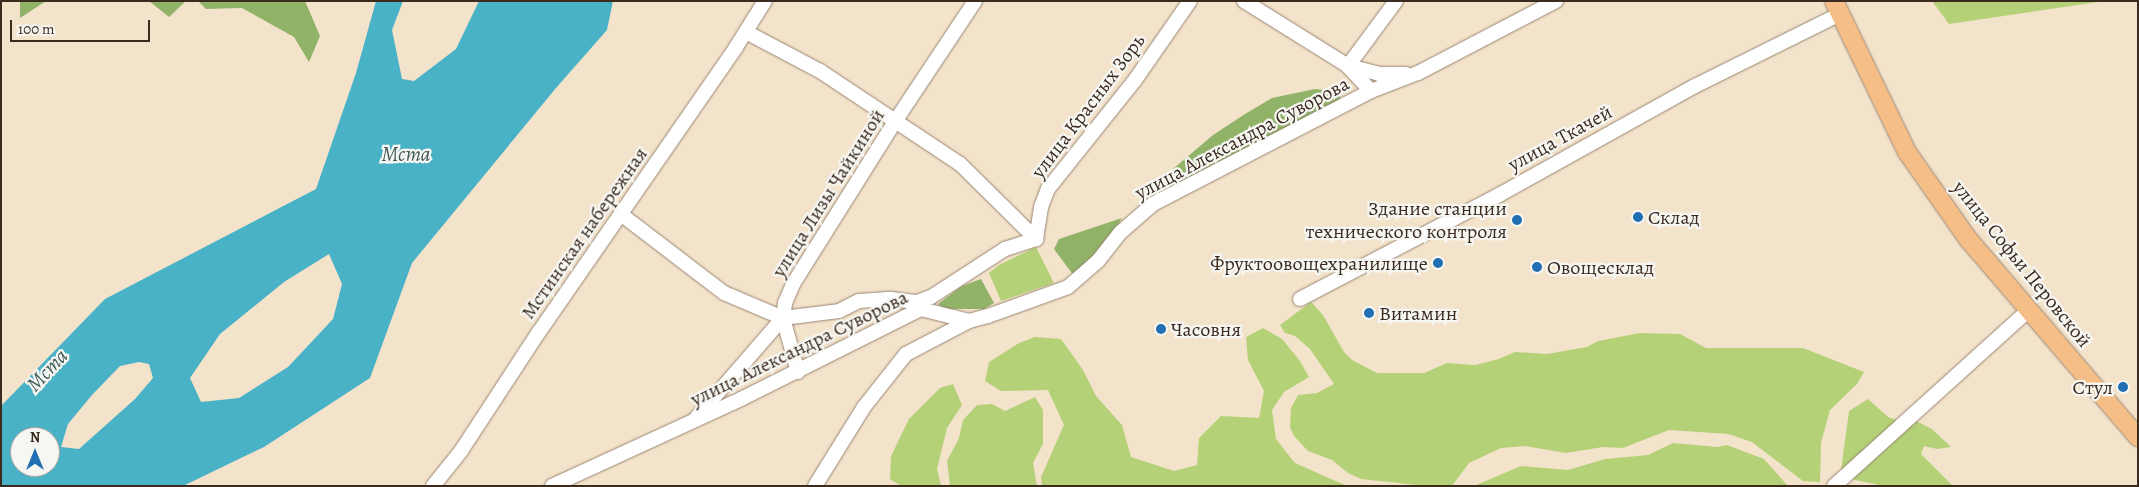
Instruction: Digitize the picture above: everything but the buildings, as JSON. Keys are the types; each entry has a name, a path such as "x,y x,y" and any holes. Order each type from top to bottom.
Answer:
{"main road":[{"name":"улица Софьи Перовской","path":"1837,8 1907,152 1968,239 2138,437"}],"street":[{"name":"Мстинская набережная","path":"433,486 461,451 539,332 622,215 765,1"},
{"name":"улица Лизы Чайкиной","path":"692,422 783,318 785,303 793,284 896,120 975,1"},
{"name":"улица Красных Зорь","path":"1036,239 1041,207 1048,189 1135,80 1190,1"},
{"path":"1244,1 1348,66 1371,91"},
{"path":"1348,66 1396,1"},
{"name":"улица Александра Суворова","path":"552,486 798,372 891,322 921,309 969,321 1068,287 1098,261 1121,232 1153,204 1371,91 1418,73 1556,1"},
{"name":"улица Ткачей","path":"1300,300 1499,195 1837,8"},
{"path":"622,215 724,293 783,318 839,311 859,301 891,299 917,302 931,297 1005,249 1036,239 960,164 820,71 746,32"},
{"path":"1348,66 1379,74 1418,73"},
{"path":"1834,486 2029,310"},
{"path":"783,318 798,372"},
{"path":"815,486 864,407 906,354 969,321"}],"green space":[{"path":"20,1 46,1 20,18"},
{"path":"149,1 186,1 169,17"},
{"path":"198,1 305,1 320,36 309,62 294,37 242,8 206,9"},
{"path":"1932,1 2105,1 1949,24"},
{"path":"1315,89 1339,92 1341,104 1175,186 1151,193 1173,169 1213,135 1245,114 1272,98"},
{"path":"1122,218 1113,233 1074,276 1054,249 1059,239"},
{"path":"1036,247 1054,283 1001,301 989,273 999,265"},
{"path":"981,279 994,303 984,309 944,309 938,304 962,286"},
{"path":"1311,302 1323,315 1344,352 1352,360 1377,373 1424,373 1447,363 1475,365 1499,359 1515,352 1547,354 1587,347 1598,341 1640,333 1680,334 1706,348 1803,348 1864,372 1857,384 1830,410 1821,443 1820,482 1803,481 1752,442 1728,434 1669,430 1623,448 1603,447 1566,453 1525,446 1501,448 1469,463 1452,486 1426,486 1361,479 1348,473 1332,460 1308,451 1294,436 1290,427 1291,408 1298,395 1317,393 1334,384 1310,349 1295,336 1285,333 1280,325"},
{"path":"1263,328 1282,339 1300,361 1309,377 1284,392 1272,410 1276,439 1295,463 1347,486 1042,486 1041,477 1064,425 1048,390 1001,391 985,381 989,362 1019,343 1035,337 1061,339 1083,370 1096,396 1122,425 1131,457 1174,471 1197,465 1199,438 1221,416 1259,418 1264,391 1248,360 1246,337"},
{"path":"953,384 962,405 947,428 937,469 941,486 901,486 890,479 891,456 909,419 940,388"},
{"path":"1035,397 1043,410 1043,444 1033,463 1037,486 950,486 947,461 959,438 963,420 977,405 992,404 1005,411"},
{"path":"1868,399 1888,417 1900,421 1914,420 1932,429 1951,447 1937,449 1924,446 1921,454 1953,486 1877,486 1879,485 1855,480 1841,470 1849,411"},
{"path":"1673,443 1718,447 1727,445 1764,459 1788,486 1474,486 1521,466 1568,470 1605,459 1648,455"}],"water":[{"name":"Мста","path":"376,1 403,1 392,30 402,79 414,81 456,49 479,1 613,1 607,30 556,88 412,263 370,378 264,447 183,486 1,486 1,406 105,299 316,189 356,73","holes":["329,254 342,284 333,319 288,367 239,398 201,402 190,378 220,334 284,282","139,362 149,364 153,378 135,399 79,449 61,447 68,424 92,395 120,366"]}],"place":[{"name":"Склад","path":"1638,217"},
{"name":"Здание станции технического контроля","path":"1517,220"},
{"name":"Фруктоовощехранилище","path":"1438,263"},
{"name":"Овощесклад","path":"1537,267"},
{"name":"Витамин","path":"1369,313"},
{"name":"Часовня","path":"1161,329"},
{"name":"Стул","path":"2123,387"}]}
